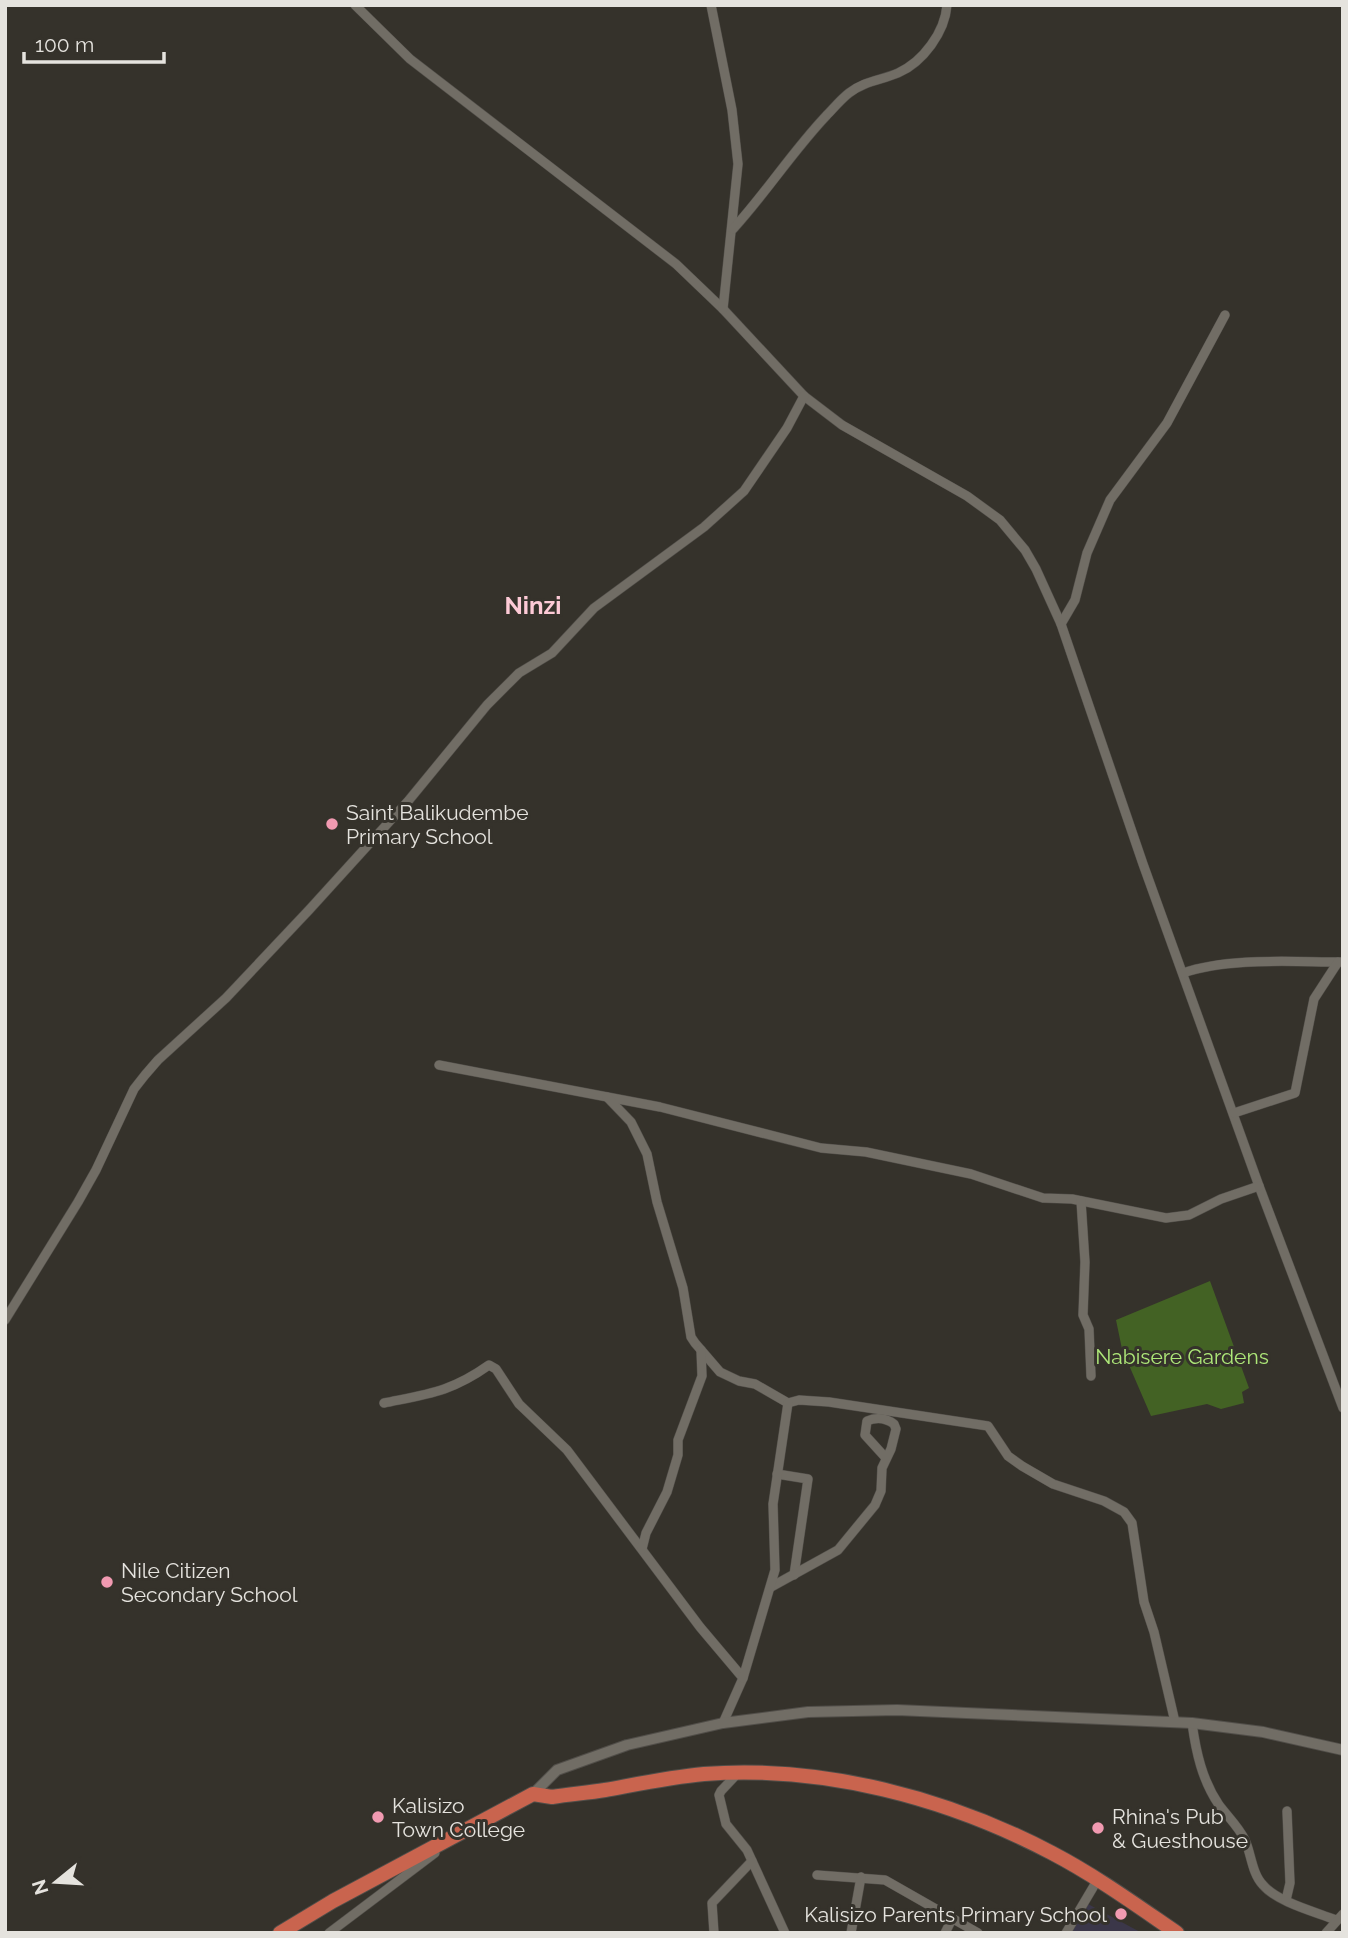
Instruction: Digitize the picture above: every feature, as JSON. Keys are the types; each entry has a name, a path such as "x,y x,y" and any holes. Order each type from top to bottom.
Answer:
{"highway":[{"path":"280,1933 333,1901 533,1794 552,1797 694,1776 737,1774 806,1776 878,1789 934,1803 1017,1836 1098,1880 1177,1933"}],"street":[{"path":"355,5 410,59 676,264 723,309 804,396 842,425 967,496 1000,520 1014,535 1036,569 1061,624 1259,1186 1343,1408"},
{"path":"711,5 736,136 733,229 723,309"},
{"path":"733,229 806,138 849,93 878,78 901,72 913,64 939,34 947,5"},
{"path":"1061,624 1075,600 1087,553 1110,500 1167,424 1225,315"},
{"path":"5,1320 84,1192 134,1089 145,1075 226,998 309,910 519,673 552,653 594,608 711,521 744,491 787,428 804,396"},
{"path":"1183,973 1198,968 1273,961 1340,962"},
{"path":"1234,1113 1295,1093 1314,999 1340,962"},
{"path":"439,1065 660,1107 821,1148 866,1152 971,1174 1043,1198 1081,1201 1143,1215 1178,1218 1259,1186"},
{"path":"607,1097 631,1122 646,1154 657,1202 683,1288 691,1337 720,1372 739,1381 755,1384 788,1403 799,1400 829,1402 988,1426 1008,1456 1022,1466 1053,1484 1104,1501 1124,1512 1132,1523 1144,1602 1154,1632 1175,1722"},
{"path":"1081,1201 1085,1262 1083,1315 1089,1329 1091,1376"},
{"path":"642,1549 646,1533 667,1492 678,1455 678,1440 702,1376 701,1349"},
{"path":"384,1403 446,1390 489,1365 493,1366 519,1404 567,1450 700,1627 743,1678"},
{"path":"723,1723 743,1678 776,1563 773,1504 788,1403"},
{"path":"771,1587 838,1550 875,1505 881,1490 882,1468 886,1457"},
{"path":"777,1474 808,1479 794,1575"},
{"path":"533,1794 558,1770 638,1742 723,1723 785,1714 853,1710 1192,1723 1263,1732 1343,1750"},
{"path":"1192,1723 1201,1768 1218,1804 1242,1835 1263,1887 1286,1900 1340,1917 1326,1933"},
{"path":"737,1774 721,1791 720,1802 726,1824 747,1850 785,1933"},
{"path":"1286,1900 1290,1883 1287,1811"},
{"path":"329,1933 459,1835"},
{"path":"714,1933 712,1903 752,1860"},
{"path":"817,1875 884,1880 978,1933"},
{"path":"851,1933 861,1877"},
{"path":"1066,1933 1098,1880"},
{"path":"945,1933 952,1919"}],"shaded area":[{"name":"Kalisizo Parents Primary School","path":"1088,1904 1142,1933 1071,1933"}],"green space":[{"name":"Nabisere Gardens","path":"1210,1281 1249,1388 1242,1392 1244,1403 1221,1409 1207,1404 1151,1416 1122,1349 1116,1320"}],"place":[{"name":"Saint Balikudembe Primary School","path":"332,824"},
{"name":"Nile Citizen Secondary School","path":"107,1582"},
{"name":"Kalisizo Town College","path":"378,1817"},
{"name":"Rhina's Pub & Guesthouse","path":"1098,1828"},
{"name":"Kalisizo Parents Primary School","path":"1121,1914"}],"district":[{"name":"Ninzi","path":"533,605"}]}
